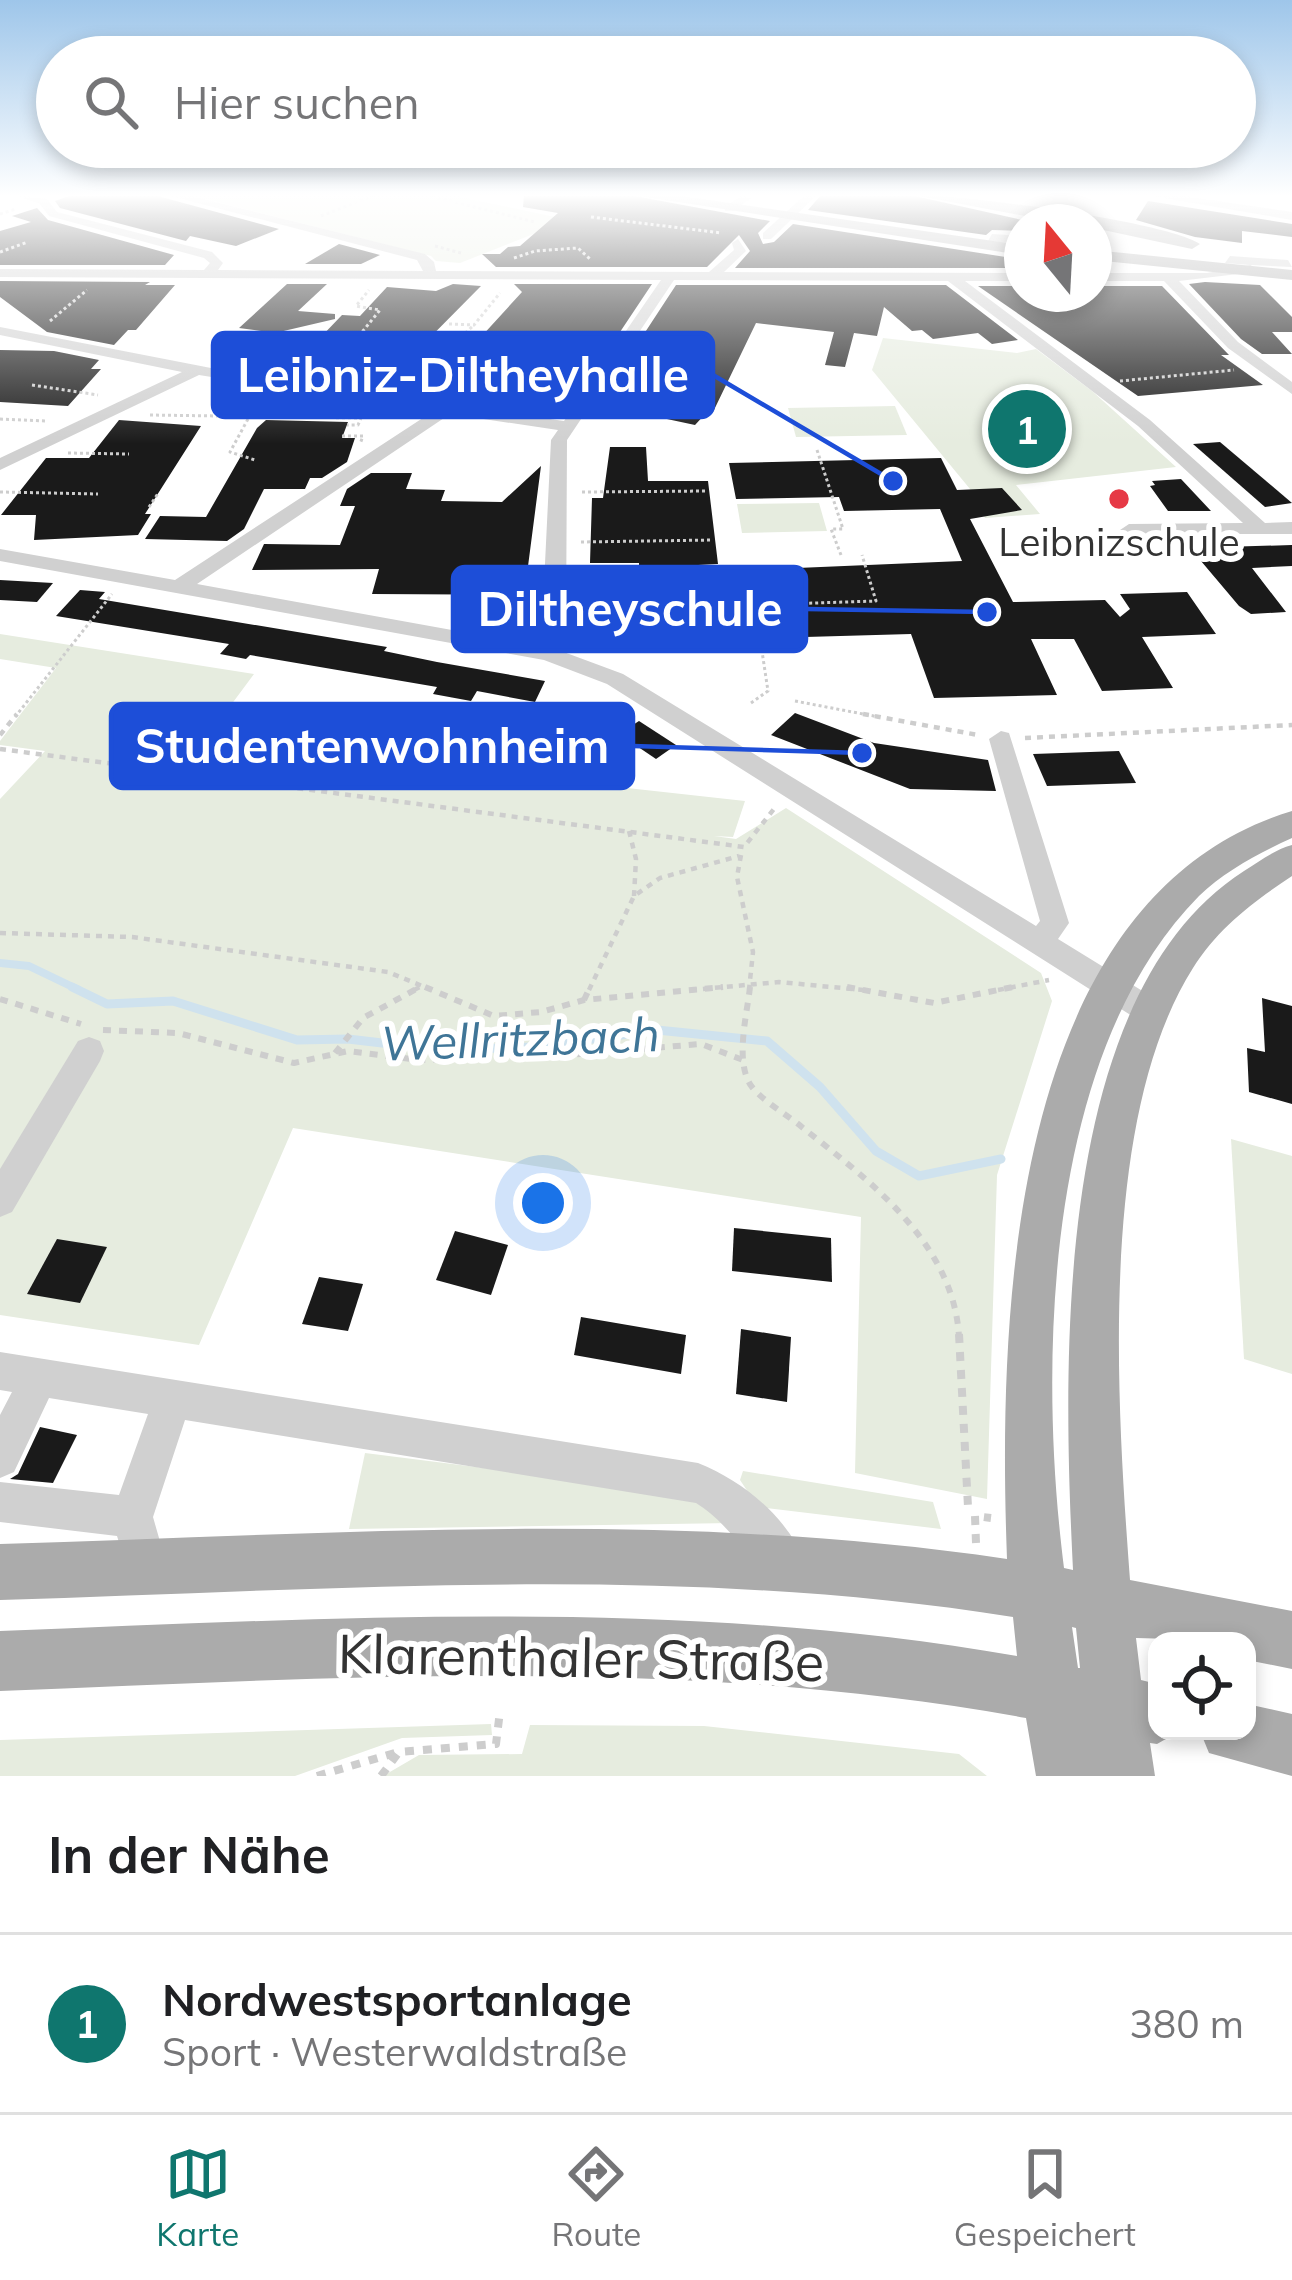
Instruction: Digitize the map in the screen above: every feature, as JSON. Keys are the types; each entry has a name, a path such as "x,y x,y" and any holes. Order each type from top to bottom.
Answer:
{"main road":[{"path":"1124,1776 1135,1710 1100,1604 1096,1399 1100,1250 1112,1143 1129,1069 1131,1000 1143,940 1184,889 1250,843 1292,824"},
{"path":"1067,1776 1049,1693 1036,1594 1030,1383 1046,1187 1078,1067 1131,1000 1189,945 1221,905 1288,865"},
{"name":"Klarenthaler Straße","path":"1,1575 139,1542 712,1557 1036,1594 1292,1640"},
{"name":"Klarenthaler Straße","path":"0,1661 378,1649 677,1648 834,1661 1135,1710"},
{"path":"1256,1737 1292,1745"}],"street":[{"path":"22,278 63,282 141,278"},
{"path":"254,296 266,278"},
{"path":"461,278 506,282 531,278"},
{"path":"550,654 556,602 559,440 669,278"},
{"path":"953,278 1097,385 1261,529"},
{"path":"1177,278 1233,345 1292,388"},
{"path":"0,331 194,372 567,426"},
{"path":"1263,368 1292,368"},
{"path":"0,465 80,426 135,408 194,372"},
{"path":"179,587 446,410"},
{"path":"1129,530 1292,529"},
{"path":"0,555 550,654 615,679 1131,1000"},
{"path":"1000,739 1055,923 1036,944"},
{"path":"0,1200 88,1051"},
{"path":"0,1458 19,1374"},
{"name":"Klarenthaler Straße","path":"19,1374 698,1483 722,1492 749,1516 786,1564"},
{"path":"0,1502 139,1542 173,1399"}],"path":[{"path":"267,384 311,350 354,342 380,310 356,306 379,278"},
{"path":"418,376 474,325 507,278"},
{"path":"38,330 88,281"},
{"path":"449,324 474,325"},
{"path":"1097,385 1241,369"},
{"path":"32,385 135,408 248,419"},
{"path":"255,460 230,452 248,419 265,407"},
{"path":"329,419 336,409"},
{"path":"255,415 361,418 358,425 347,425"},
{"path":"213,428 219,418"},
{"path":"0,419 80,426"},
{"path":"342,436 363,436 359,447 373,447"},
{"path":"817,451 843,529 831,529 841,555"},
{"path":"26,452 129,454"},
{"path":"558,493 707,491"},
{"path":"0,492 98,494"},
{"path":"148,507 159,493"},
{"path":"557,542 713,540"},
{"path":"751,704 767,692 755,605 876,601 862,554"},
{"path":"0,735 124,578"},
{"path":"556,602 724,598"},
{"path":"795,701 1000,739 1292,725"},
{"path":"0,749 744,847"},
{"path":"799,795 771,808 741,855 737,877 753,952 743,1056 751,1086 876,1186 929,1247 958,1322 968,1507"},
{"path":"584,1000 634,896 636,859 629,830"},
{"path":"634,896 676,872 741,855"},
{"path":"0,933 132,937 337,963 388,972 494,1016 541,1012 584,1000 779,982 824,983 934,1003 1051,980"},
{"path":"334,1054 363,1018 424,985"},
{"path":"0,999 101,1030 178,1033 294,1064 348,1051 420,1060 544,1057 701,1044 743,1056"},
{"path":"977,1555 975,1516 1003,1521"},
{"path":"317,1776 399,1752 496,1744 500,1711"},
{"path":"381,1776 399,1752"}],"shaded area":[{"path":"883,338 1017,353 1036,349 1092,391 1176,467 1016,485 1040,514 985,518 970,489 872,370"},
{"path":"895,406 907,435 796,437 788,408"},
{"path":"819,503 827,531 742,533 737,504"},
{"path":"0,634 254,674 231,705 606,756 600,785 745,801 733,837 714,836 736,839 786,808 1041,973 1052,1001 997,1175 987,1499 855,1473 861,1217 293,1128 199,1345 0,1315 0,799 45,751 0,745 0,741 56,668 0,659"},
{"path":"1231,1139 1292,1156 1292,1374 1244,1359"},
{"path":"365,1453 705,1496 733,1523 349,1529"},
{"path":"743,1471 933,1502 941,1529 758,1507 740,1480"},
{"path":"491,1724 492,1735 402,1738 295,1776 0,1776 0,1740"},
{"path":"530,1725 704,1726 959,1754 987,1776 383,1776 419,1755 522,1754"}],"building":[{"path":"0,281 175,285 136,330 128,330 114,345 47,332 0,297"},
{"path":"287,284 327,284 298,311 335,314 335,319 275,333 239,328"},
{"path":"453,284 481,286 383,385 317,376 350,342 318,340 342,315 360,316 387,287 436,291"},
{"path":"514,284 652,284 618,335 609,333 595,352 587,352 550,402 527,399 564,350 480,338 522,292"},
{"path":"1189,284 1260,285 1292,317 1292,332 1272,332 1292,354 1262,354 1241,339"},
{"path":"676,285 946,285 1018,340 992,344 978,333 933,339 922,330 912,331 884,307 877,336 854,333 845,367 825,365 834,332 756,323 713,412 708,411 695,425 606,406 640,375 628,372 660,344 640,340"},
{"path":"978,286 1004,286 1004,304"},
{"path":"1112,286 1162,286 1229,355 1221,355 1263,385 1138,396 1016,312 1112,312"},
{"path":"0,350 54,351 99,360 91,369 101,369 68,406 0,402"},
{"path":"119,420 201,426 145,514 151,514 138,535 34,540 36,515 1,515 46,458 89,458"},
{"path":"266,420 348,422 342,438 355,438 347,462 322,478 310,478 305,489 264,489 244,529 227,541 145,539 160,516 206,517"},
{"path":"1220,442 1292,503 1265,507 1193,444"},
{"path":"610,447 646,447 648,481 708,481 718,564 639,568 639,563 590,563 592,498 603,498"},
{"path":"941,458 957,490 1002,488 1022,510 970,519 1013,602 1105,600 1120,617 1130,609 1120,594 1187,592 1216,634 1142,637 1173,688 1102,691 1074,639 1031,639 1057,695 934,698 911,634 770,638 762,597 753,597 748,570 962,561 940,509 844,511 839,497 736,499 729,463"},
{"path":"541,466 527,574 534,574 532,595 372,594 379,569 252,570 264,544 340,545 355,506 340,506 347,489 371,473 412,473 406,489 445,490 441,501 502,502"},
{"path":"1181,479 1211,511 1168,511 1150,486 1155,485 1152,481"},
{"path":"1292,545 1292,566 1252,568 1286,612 1251,614 1190,548"},
{"path":"0,580 53,583 37,602 0,600"},
{"path":"80,590 105,592 99,599 387,647 384,651 545,681 535,702 477,691 471,701 433,694 437,687 220,654 229,644 56,616"},
{"path":"795,713 874,743 988,760 996,791 910,789 771,735"},
{"path":"639,721 676,745 656,759 619,734"},
{"path":"1119,751 1136,783 1047,786 1033,754"},
{"path":"1262,998 1292,1006 1292,1104 1249,1092 1247,1048 1265,1052"},
{"path":"734,1228 831,1238 832,1282 732,1271"},
{"path":"455,1231 508,1245 491,1295 436,1280"},
{"path":"57,1239 107,1247 80,1303 27,1294"},
{"path":"319,1277 363,1284 348,1331 302,1324"},
{"path":"581,1317 686,1335 681,1374 574,1355"},
{"path":"741,1329 791,1337 787,1402 736,1394"},
{"path":"40,1427 77,1435 53,1483 10,1479 18,1474"}],"waterway":[{"name":"Wellritzbach","path":"0,963 29,966 79,990"},
{"name":"Wellritzbach","path":"72,987 107,1004 173,1001 297,1040 348,1039 442,1050 535,1047 657,1030 767,1041 820,1087 876,1151 919,1176 1001,1159"}],"place":[{"name":"Nordwestsportanlage","path":"1027,429"},
{"name":"Leibniz-Diltheyhalle","path":"893,481"},
{"name":"Leibnizschule","path":"1119,499"},
{"name":"Diltheyschule","path":"987,612"},
{"name":"Studentenwohnheim","path":"862,753"}]}
